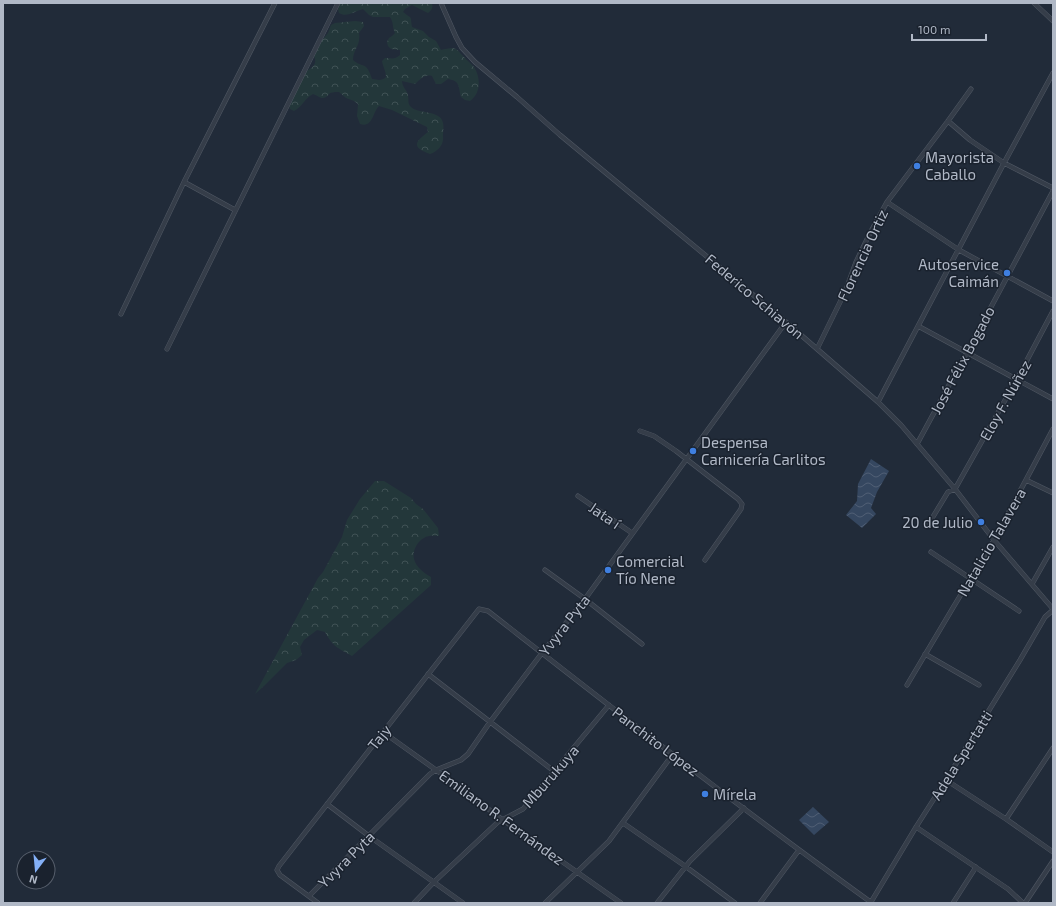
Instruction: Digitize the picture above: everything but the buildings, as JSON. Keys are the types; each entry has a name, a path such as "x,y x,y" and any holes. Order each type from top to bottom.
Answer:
{"street":[{"path":"121,314 184,182 276,3"},
{"path":"168,349 338,3"},
{"name":"Federico Schiavón","path":"441,3 462,48 475,62 560,135 786,322 878,402 901,425 955,489 994,540 1053,610"},
{"path":"1034,3 1053,21"},
{"path":"878,402 1053,73"},
{"name":"Florencia Ortiz","path":"817,349 845,292 856,262 887,202 971,89"},
{"path":"948,121 970,140 1004,163 1053,189"},
{"path":"184,182 235,210"},
{"name":"José Félix Bogado","path":"917,444 1053,189"},
{"path":"887,202 959,250 1053,301"},
{"name":"Eloy F. Núñez","path":"928,525 948,492 955,489 1017,379 1053,310"},
{"name":"Yvyra Pyta","path":"309,896 430,774 461,760 468,754 542,653 585,599 786,322"},
{"path":"918,326 1053,399"},
{"name":"Natalicio Talavera","path":"908,685 994,540 1053,429"},
{"path":"640,431 654,436 738,498 742,504 741,509 705,560"},
{"path":"1026,480 1053,493"},
{"name":"Jata í","path":"578,496 632,533"},
{"path":"1032,584 1053,546"},
{"path":"931,552 1019,611"},
{"path":"545,570 585,599 642,644"},
{"name":"Panchito López","path":"479,609 488,611 673,754 871,903"},
{"name":"Tajy","path":"309,896 280,875 277,870 279,866 479,609"},
{"name":"Adela Spertatti","path":"871,903 1045,617 1053,610"},
{"path":"925,654 979,685"},
{"path":"428,674 555,772"},
{"name":"Mburukuya","path":"414,903 434,882 498,822 524,809 609,705"},
{"name":"Emiliano R. Fernández","path":"383,732 503,820 621,903"},
{"path":"1006,819 1053,748"},
{"path":"545,903 609,841 673,754"},
{"path":"946,780 1053,852"},
{"path":"327,804 463,903"},
{"path":"657,903 685,866 744,808"},
{"path":"623,823 685,866 734,903"},
{"path":"916,827 1008,889 1024,903 1053,861"},
{"path":"760,903 799,850"},
{"path":"953,903 976,867"},
{"path":"309,896 318,903"}],"green space":[{"path":"340,3 432,3 432,9 428,13 412,5 403,12 410,18 412,27 423,31 436,41 441,50 452,48 456,49 474,67 478,76 479,85 474,98 470,101 461,97 457,83 452,80 448,79 441,84 436,84 432,76 427,76 423,77 415,84 402,81 410,106 419,111 438,116 443,123 443,139 440,147 436,151 430,154 418,147 417,144 420,139 428,132 427,127 392,110 379,106 370,122 364,125 360,124 357,116 358,104 346,98 339,92 330,93 324,98 313,94 294,111 290,109 289,103 300,76 314,65 315,59 313,55 318,45 328,33 331,25 335,23 355,21 363,22 364,26 359,33 359,41 353,56 353,60 368,69 372,79 381,80 386,77 382,61 385,58 394,58 400,55 400,50 391,49 388,46 387,42 389,38 395,33 390,17 373,17 363,9 345,15 339,13 338,9"},
{"path":"375,481 384,481 411,498 423,509 438,528 439,536 429,536 421,539 414,550 414,559 418,567 431,577 431,585 352,656 333,644 325,632 317,630 304,640 300,647 302,655 296,660 287,663 255,694 342,537 347,520 360,499"}],"water":[{"path":"871,459 889,471 877,492 871,508 876,514 862,528 846,515 857,501 858,484"},
{"path":"813,807 829,822 814,835 799,820"}],"place":[{"name":"Mayorista Caballo","path":"917,166"},
{"name":"Autoservice Caimán","path":"1007,273"},
{"name":"Despensa Carnicería Carlitos","path":"693,451"},
{"name":"20 de Julio","path":"981,522"},
{"name":"Comercial Tío Nene","path":"608,570"},
{"name":"Mírela","path":"705,794"}]}
